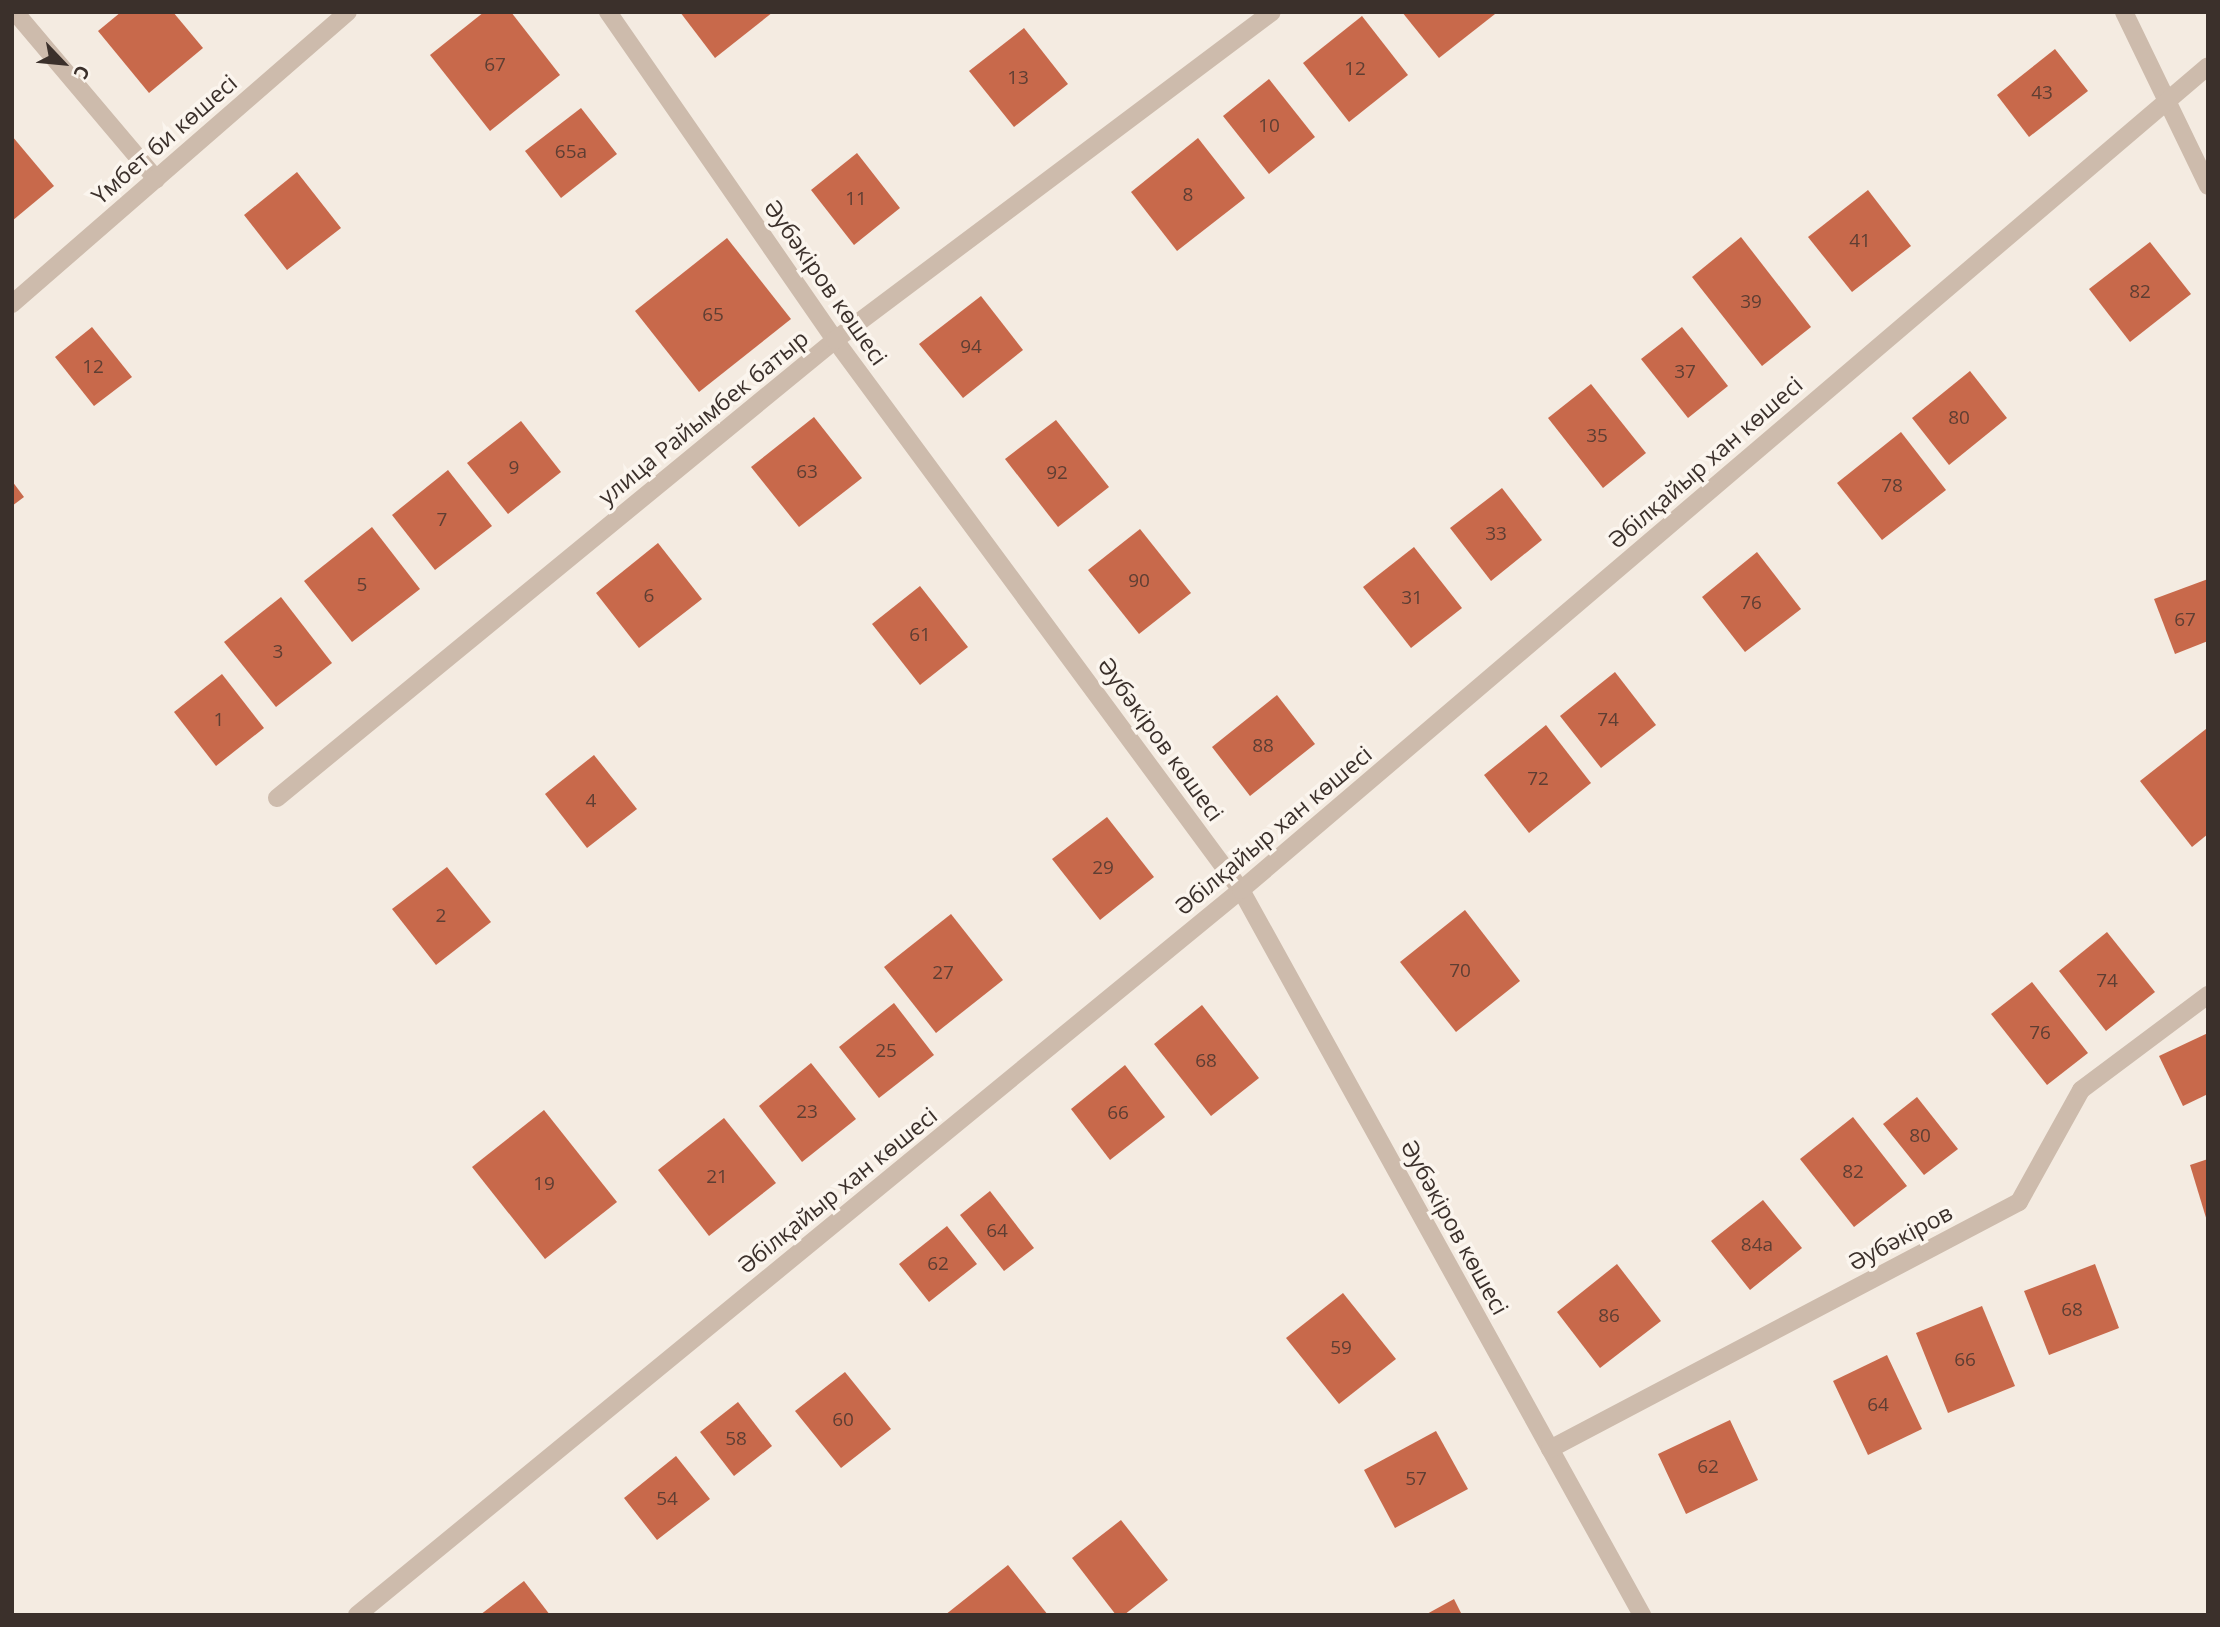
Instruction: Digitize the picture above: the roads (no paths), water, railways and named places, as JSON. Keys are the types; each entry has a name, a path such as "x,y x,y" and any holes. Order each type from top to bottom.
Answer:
{"street":[{"path":"15,12 156,179"},
{"name":"Үмбет би көшесі","path":"12,304 348,12"},
{"name":"Әубәкіров көшесі","path":"608,12 835,340 1241,890 1642,1615"},
{"name":"улица Райымбек батыр","path":"277,798 835,340 1272,12"},
{"path":"2124,12 2208,186"},
{"name":"Әбілқайыр хан көшесі","path":"357,1615 1241,890 2208,66"},
{"name":"Әубәкіров","path":"1550,1449 2019,1202 2081,1090 2208,995"}]}
